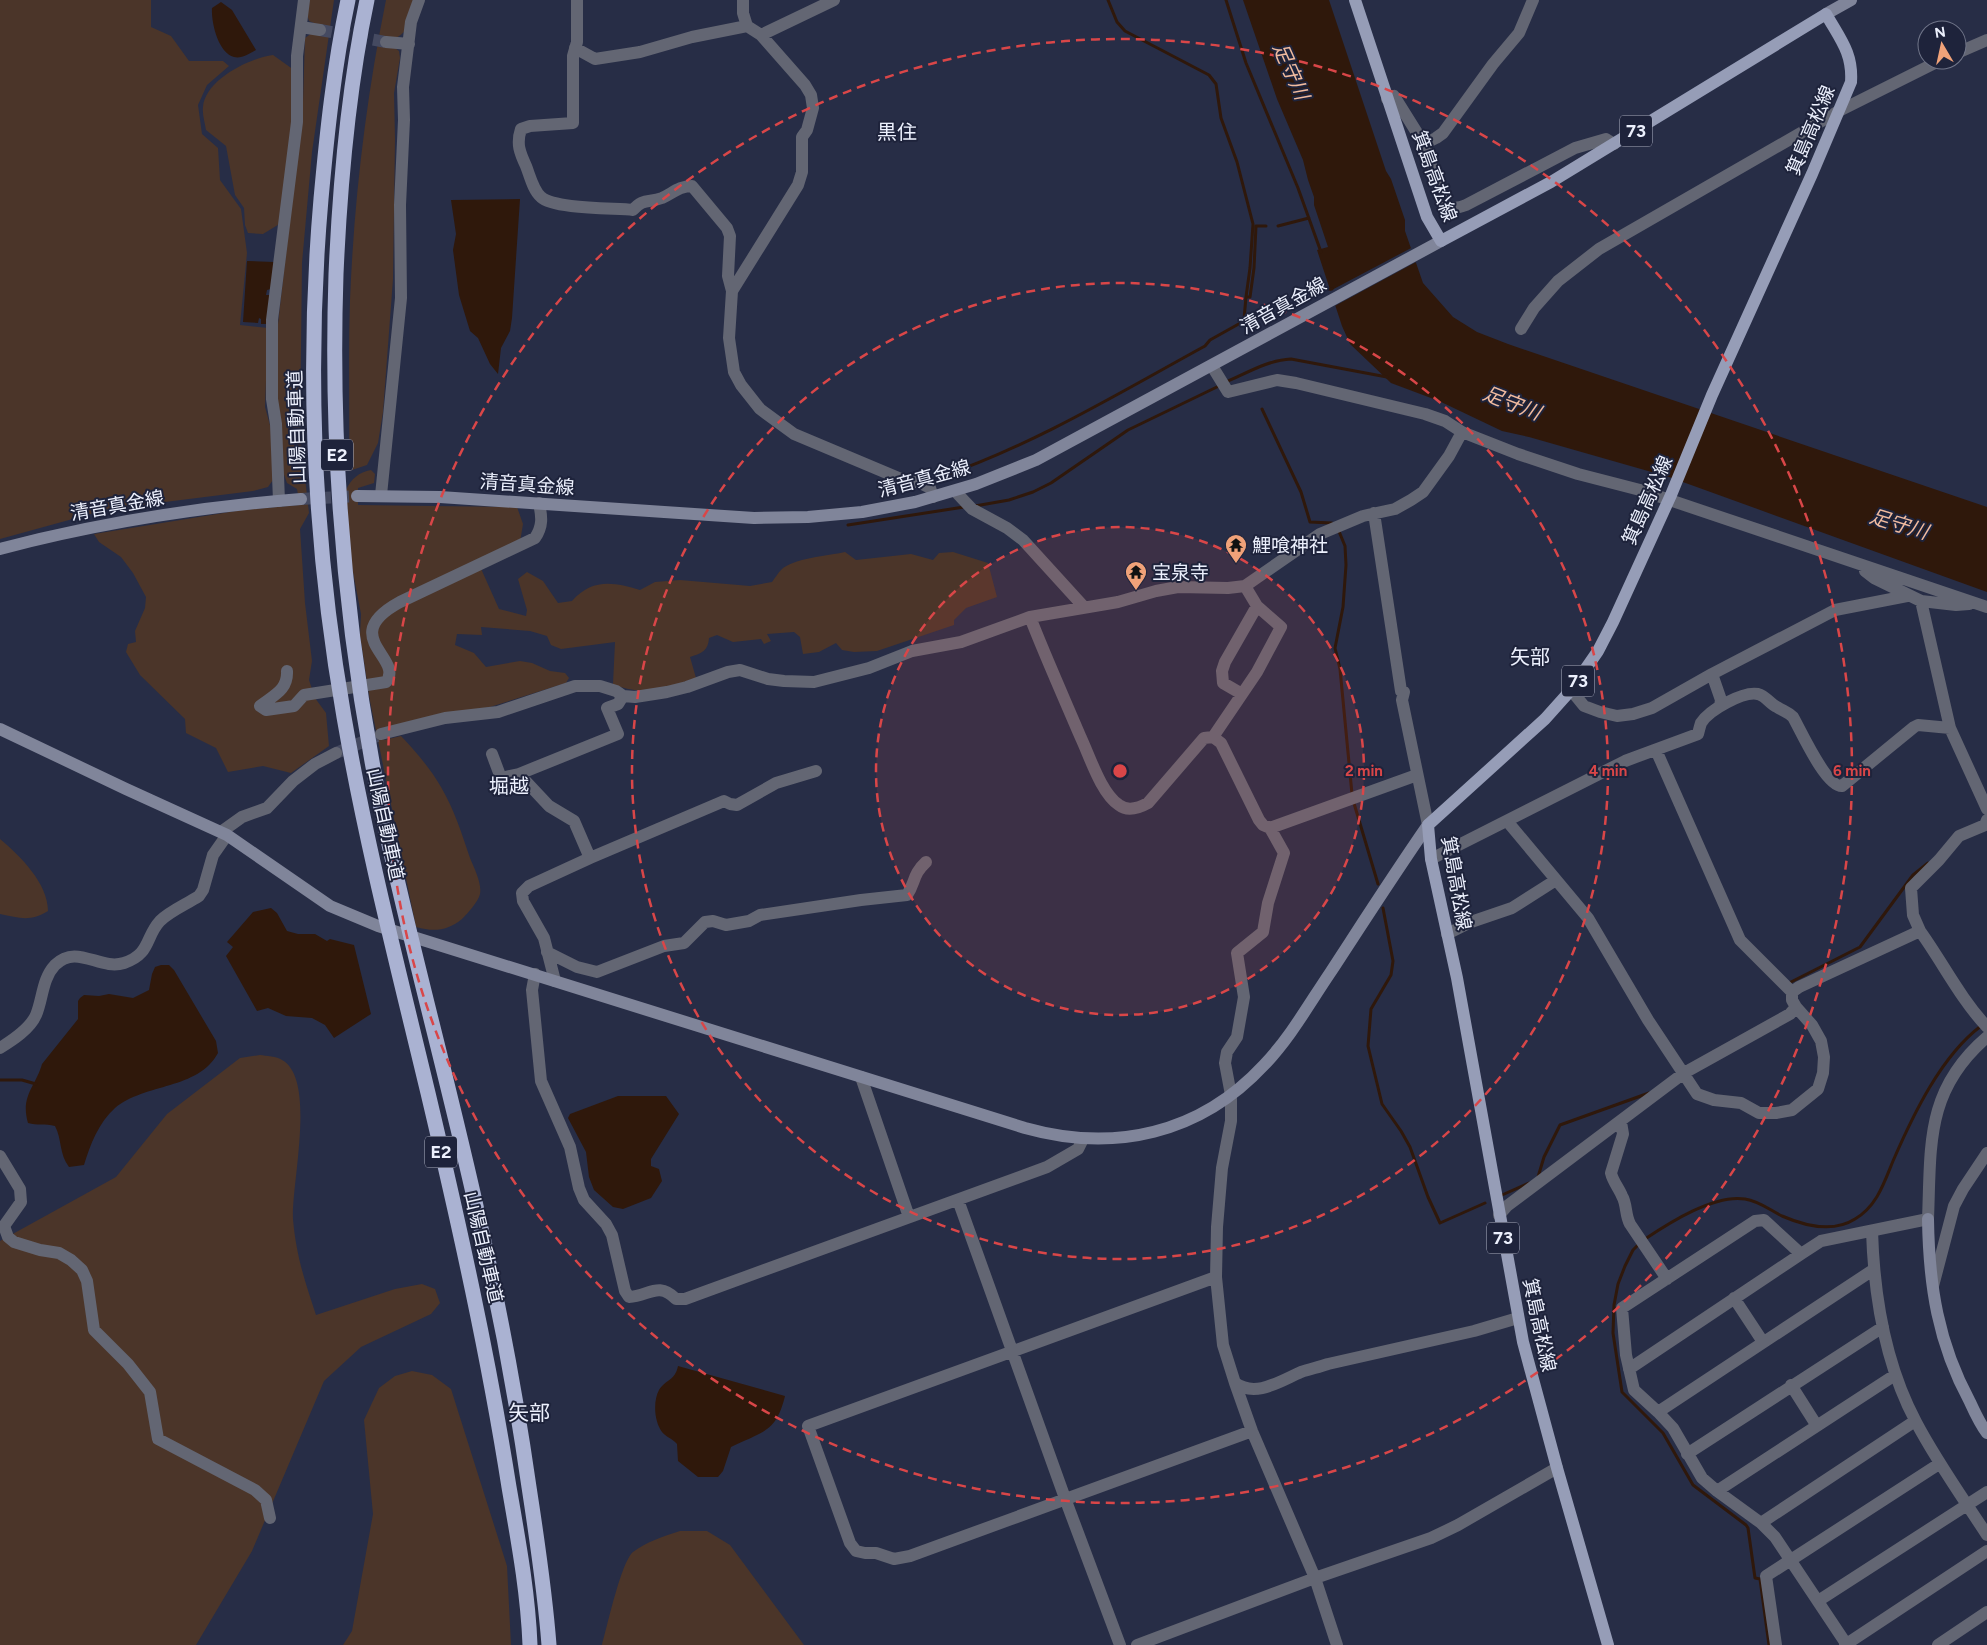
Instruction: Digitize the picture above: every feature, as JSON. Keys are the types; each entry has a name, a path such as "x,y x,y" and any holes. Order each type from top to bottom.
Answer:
{"highway":[{"name":"山陽自動車道","path":"348,0 325,148 313,311 316,468 323,566 343,714 361,806 458,1220 496,1403 518,1542 530,1645"},
{"name":"山陽自動車道","path":"367,0 353,80 339,213 335,313 335,416 338,485 350,623 363,712 381,807 478,1216 516,1400 537,1539 548,1645"}],"main road":[{"name":"箕島高松線","path":"1354,0 1427,217 1441,241 1551,182 1826,14 1846,48 1852,68 1851,82 1839,111 1709,402 1669,498 1598,651 1571,690 1545,720 1428,825 1431,859 1457,978 1518,1318 1556,1468 1608,1645"}],"street":[{"path":"279,501 276,424 272,399 272,320 297,122 297,56 304,0"},
{"path":"381,495 401,298 400,205 404,120 403,87 411,22 419,0"},
{"path":"577,0 577,42 573,56 573,123 530,126 522,129 518,138 518,148 537,192 542,199 556,205 632,210 646,200 661,198 674,189 692,186 727,228 730,236 728,276 732,291 729,331 734,372 741,385 760,409 794,434 901,479 920,483 930,488 933,497"},
{"path":"732,291 798,185 802,172 802,137 807,130 813,108 811,95 805,86 760,35 747,26 743,13 743,0"},
{"path":"760,35 834,0"},
{"path":"1424,144 1443,133 1493,64 1519,33 1533,0"},
{"path":"1826,14 1851,0"},
{"path":"575,48 595,59 640,52 692,37 747,26"},
{"path":"301,27 320,30"},
{"path":"1967,49 1987,40"},
{"path":"386,42 409,44"},
{"path":"1521,329 1534,308 1558,281 1598,249 1839,111 1921,70"},
{"path":"1387,99 1394,96 1424,144 1443,202 1450,208 1458,208 1574,148 1606,139 1614,144"},
{"name":"清音真金線","path":"357,496 381,495 539,503 754,518 862,512 933,497 995,477 1036,460 1441,241"},
{"path":"1212,366 1228,392 1278,380 1425,414 1445,421 1462,432 1526,457 1578,474 1669,498 1858,564 1983,605"},
{"path":"381,734 464,714 498,712 576,686 600,686 616,691 623,696 635,697 668,692 728,672 740,670 768,679 814,682 869,668 912,652 961,642 1030,617 1118,602 1178,587 1228,588 1245,586 1320,534 1374,513 1395,509 1423,492 1450,456 1462,432"},
{"path":"955,491 968,505 1007,528 1023,540 1084,607"},
{"name":"清音真金線","path":"0,549 36,539 134,521 213,508 301,499"},
{"path":"287,671 288,680 285,686 260,706 266,710 294,706 304,694 386,682 390,677 390,669 380,655 374,639 372,628 376,619 386,610 400,602 535,538 540,530 542,520 539,503"},
{"path":"0,729 224,833 287,875 313,896 336,909 378,926 1032,1130 1064,1138 1108,1140 1154,1132 1203,1113 1231,1096 1265,1064 1280,1046 1428,825 1402,700 1404,692 1401,691 1374,513"},
{"path":"1858,564 1874,578 1920,601 1956,605 1983,605"},
{"path":"1213,737 1257,672 1281,627 1257,606 1245,586"},
{"path":"1571,690 1584,706 1617,716 1633,714 1652,708 1712,674 1835,610 1907,596"},
{"path":"1920,601 1950,728 1987,809"},
{"path":"1242,694 1223,683 1222,671 1224,662 1257,606"},
{"path":"1030,617 1050,668 1098,775 1109,795 1119,805 1128,809 1134,809 1148,803 1204,738 1213,737 1221,744 1259,820 1270,828 1284,852 1268,903 1263,932 1237,953 1244,997 1237,1037 1227,1052 1225,1063 1231,1096 1231,1121 1222,1168 1217,1227 1216,1277 1224,1345 1235,1384 1252,1431 1316,1578 1337,1645"},
{"path":"1712,674 1721,700 1720,706"},
{"path":"1431,859 1625,761 1698,734 1701,724 1711,712 1746,694 1759,694 1793,717 1822,769 1833,783 1838,786 1842,786 1914,727 1918,725 1950,728"},
{"path":"492,754 501,778 519,774 618,734 607,708 618,704 623,696"},
{"path":"1507,821 1588,918 1648,1020 1697,1094 1714,1100 1741,1103 1759,1112 1776,1113 1792,1110 1818,1089 1823,1073 1824,1056 1821,1040 1812,1024 1796,1007 1788,989 1740,940 1656,750"},
{"path":"0,1048 24,1031 36,1016 43,986 55,966 62,960 78,956 117,965 131,960 144,950 160,922 199,896 203,890 213,855 224,833 234,821 272,804 300,775 315,764 336,753"},
{"path":"554,981 544,938 523,901 522,893 529,886 724,801 737,805 776,783 816,771"},
{"path":"519,774 549,806 574,821 590,858"},
{"path":"1270,828 1417,775"},
{"path":"1986,1430 1961,1385 1944,1344 1932,1290 1928,1219 1930,1154 1935,1116 1946,1088 1985,1028 1952,982 1944,965 1920,931 1914,915 1911,888 1959,836 1985,825 1987,821"},
{"path":"547,952 577,967 596,972 664,946 684,943 705,922 713,921 726,925 749,920 760,915 907,895 915,875 926,862"},
{"path":"1447,934 1471,922 1512,908 1556,880"},
{"path":"1788,989 1799,987 1920,931"},
{"path":"535,974 532,990 541,1081 570,1147 579,1188 584,1200 592,1211 606,1224 612,1235 624,1291 629,1297 640,1296 660,1289 669,1291 676,1299 684,1300 1047,1167 1078,1149 1083,1139"},
{"path":"1499,1215 1507,1206 1621,1122 1682,1070 1790,1014 1796,1007"},
{"path":"862,1077 909,1217"},
{"path":"1621,1122 1624,1134 1611,1173 1615,1185 1623,1197 1626,1216 1667,1279"},
{"path":"1932,1290 1954,1206 1987,1153"},
{"path":"0,1156 20,1189 21,1202 4,1226 8,1237 14,1242 40,1250 59,1253 71,1260 82,1270 87,1281 94,1330 128,1364 150,1392 158,1439 255,1490 266,1500 270,1518"},
{"path":"958,1200 1120,1645"},
{"path":"1629,1369 1821,1241 1928,1219"},
{"path":"1801,1254 1764,1220 1755,1221 1622,1308 1626,1355 1634,1390 1673,1428 1702,1478 1716,1492 1761,1523 1775,1537 1846,1645 1987,1551"},
{"path":"1872,1231 1873,1270 1883,1327 1895,1375 1915,1421 1939,1464 1987,1535"},
{"path":"1658,1412 1873,1270"},
{"path":"1216,1277 808,1426 850,1543 856,1551 894,1558 910,1556 1252,1431"},
{"path":"1734,1298 1763,1342"},
{"path":"1235,1384 1242,1389 1265,1388 1304,1371 1328,1364 1464,1333 1518,1318"},
{"path":"1687,1454 1883,1327"},
{"path":"1716,1492 1895,1375"},
{"path":"1791,1385 1817,1426"},
{"path":"1761,1523 1915,1421"},
{"path":"1776,1645 1766,1576 1939,1464"},
{"path":"1137,1645 1316,1578 1431,1538 1458,1525 1556,1468"},
{"path":"1818,1601 1987,1492"},
{"path":"1938,1645 1987,1612"}],"shaded area":[{"path":"0,0 151,0 151,27 171,36 189,61 223,61 229,66 207,85 198,105 202,134 218,148 220,180 241,209 247,253 240,325 268,328 265,407 273,436 275,477 268,487 253,491 109,509 0,539"},
{"path":"309,0 334,0 312,152 302,263 300,433 309,513 300,529 305,603 312,661 309,680 315,698 326,713 329,746 291,773 263,766 228,772 216,748 186,733 185,719 140,675 126,652 128,644 136,642 135,631 145,608 146,597 133,573 121,557 99,542 94,534 242,510 300,505 297,489 287,483 283,472 276,394 278,324 303,102 305,38 322,26 309,21 307,14"},
{"path":"386,0 415,0 407,27 400,36 395,38 395,48 399,51 400,58 394,93 393,279 383,412 378,443 367,465 349,471 349,321 354,225 372,75"},
{"path":"273,55 294,70 294,133 281,223 263,234 248,233 245,225 244,208 235,195 226,146 206,130 203,107 211,88 220,79 252,61"},
{"path":"371,470 375,474 374,483 358,488 358,505 517,507 523,524 520,542 478,562 499,609 526,616 527,610 518,579 527,572 543,581 558,603 572,601 587,588 604,584 621,585 640,590 655,582 680,580 750,586 772,582 781,570 794,563 845,552 856,560 911,554 933,560 939,553 953,552 988,563 997,597 966,608 954,620 954,625 877,651 854,652 842,650 836,643 819,652 803,654 800,637 794,632 767,634 771,641 764,644 761,639 733,642 717,635 709,638 704,651 690,657 696,678 675,685 644,690 623,688 613,684 615,642 561,649 551,645 547,636 530,631 481,627 482,635 457,634 455,645 474,653 486,667 520,661 532,663 550,671 565,673 569,678 566,683 490,707 381,728 384,740 401,736 437,780 454,813 480,885 480,894 477,900 462,919 446,928 435,930 423,929 416,927 370,701 360,635 361,614 351,562 346,490 356,477 363,472"},
{"path":"0,839 16,853 38,880 47,901 48,911 30,918 0,914"},
{"path":"260,1055 282,1060 292,1071 298,1088 300,1134 293,1203 294,1232 305,1280 316,1315 395,1289 422,1284 435,1289 440,1303 431,1314 361,1347 324,1381 252,1551 196,1645 0,1645 0,1241 116,1177 167,1114 240,1058"},
{"path":"412,1371 432,1375 451,1389 507,1566 511,1645 343,1645 352,1631 373,1514 364,1420 379,1388 395,1376"},
{"path":"680,1531 707,1531 730,1545 804,1645 602,1645 619,1581 628,1558 633,1552 644,1545"}],"water":[{"name":"足守川","path":"1243,0 1329,0 1386,171 1391,179 1405,220 1405,231 1423,283 1453,317 1477,332 1508,344 1987,507 1987,592 1669,477 1502,431 1439,401 1391,383 1350,344 1342,326 1317,250 1328,247 1314,205 1314,197 1303,160 1277,99"},
{"path":"221,2 232,10 256,50 245,56 234,57 224,50 214,29 212,14 212,8"},
{"path":"520,199 512,318 510,331 501,348 498,374 490,364 478,338 470,331 459,295 453,250 456,234 451,200"},
{"path":"247,261 274,262 271,289 267,290 266,295 270,295 268,324 261,324 261,319 259,318 258,323 243,322"},
{"path":"271,908 277,913 287,931 298,934 315,934 327,941 330,939 354,945 371,1014 334,1038 325,1025 312,1018 286,1016 268,1008 257,1011 226,956 233,947 227,942 253,912"},
{"path":"169,965 174,970 216,1041 218,1053 209,1065 198,1074 141,1094 115,1108 104,1120 96,1134 84,1165 69,1167 64,1157 55,1126 28,1123 26,1114 27,1098 42,1064 78,1019 78,1001 80,998 84,995 99,996 109,994 133,998 149,990 155,967"},
{"path":"618,1096 666,1096 679,1114 651,1159 651,1166 659,1169 662,1181 651,1198 623,1209 613,1207 594,1190 589,1177 586,1152 568,1118 570,1114"},
{"path":"678,1366 785,1396 777,1417 767,1429 731,1447 723,1471 718,1477 698,1477 678,1461 677,1444 662,1432 657,1422 655,1411 657,1395 662,1386 675,1375"}],"pier":[{"path":"1413,247 1418,261 1333,307 1328,292"}],"waterway":[{"path":"1108,0 1117,22 1125,31 1209,75 1216,84 1221,118 1237,162 1253,224 1246,297"},
{"path":"1226,0 1246,63 1298,188 1321,252"},
{"path":"1278,226 1309,218"},
{"path":"1244,319 1246,297 1250,297 1254,268 1256,226 1266,226"},
{"path":"1305,291 1332,289"},
{"path":"943,476 1011,449 1076,417 1205,346 1210,340 1253,316"},
{"path":"1226,382 1266,364 1291,359 1387,377"},
{"path":"975,506 1009,500 1033,492 1051,483 1128,430 1221,385"},
{"path":"1262,409 1301,492 1310,522 1332,523"},
{"path":"848,525 964,507"},
{"path":"1338,529 1345,546 1346,565 1343,607 1335,648 1340,669 1352,794"},
{"path":"1353,800 1378,884"},
{"path":"1789,983 1860,947 1913,875 1928,863"},
{"path":"1383,908 1393,961 1391,975 1371,1009 1368,1046 1382,1104 1410,1147 1428,1197 1440,1223 1485,1203"},
{"path":"1645,1239 1692,1211 1706,1205 1733,1199 1745,1199 1755,1202 1782,1216 1809,1225 1838,1226 1863,1214 1883,1186 1919,1106 1941,1070 1953,1053 1981,1026"},
{"path":"0,1080 22,1080 36,1084"},
{"path":"1538,1177 1544,1157 1560,1125 1649,1093"},
{"path":"1502,1195 1529,1183"},
{"path":"1640,1243 1633,1250 1625,1266 1618,1284 1614,1305 1613,1333 1622,1392 1663,1433 1693,1485 1748,1528 1755,1578 1760,1579 1769,1645"}],"tunnel":[{"path":"320,30 386,42"},
{"path":"301,499 357,496"},
{"path":"336,753 377,736"}],"place":[{"name":"鯉喰神社","path":"1236,564"},
{"name":"宝泉寺","path":"1136,591"}],"district":[{"name":"黒住","path":"897,132"},
{"name":"矢部","path":"1530,657"},
{"name":"堀越","path":"509,786"},
{"name":"矢部","path":"529,1413"}]}
